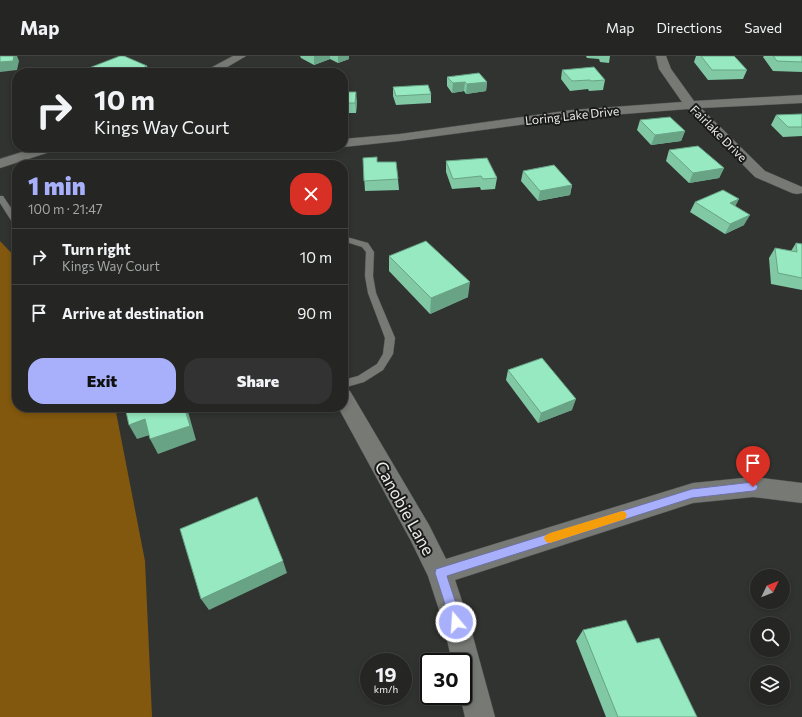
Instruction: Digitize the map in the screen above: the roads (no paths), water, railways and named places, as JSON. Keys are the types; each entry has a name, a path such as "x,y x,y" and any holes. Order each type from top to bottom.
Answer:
{"street":[{"path":"218,68 241,56"},
{"name":"Fairlake Drive","path":"660,56 665,69 690,104 760,174 797,190"},
{"name":"Loring Lake Drive","path":"348,143 390,140 571,114 690,104 802,99"},
{"path":"0,164 36,152"},
{"name":"Canobie Lane","path":"348,406 420,533 440,573 456,622 480,717"},
{"path":"440,573 692,493 753,487 802,493"}],"lane":[{"path":"0,198 12,216"},
{"path":"348,240 365,245 370,252 369,276 372,293 390,338 388,354 380,367 361,379 348,383"}]}
